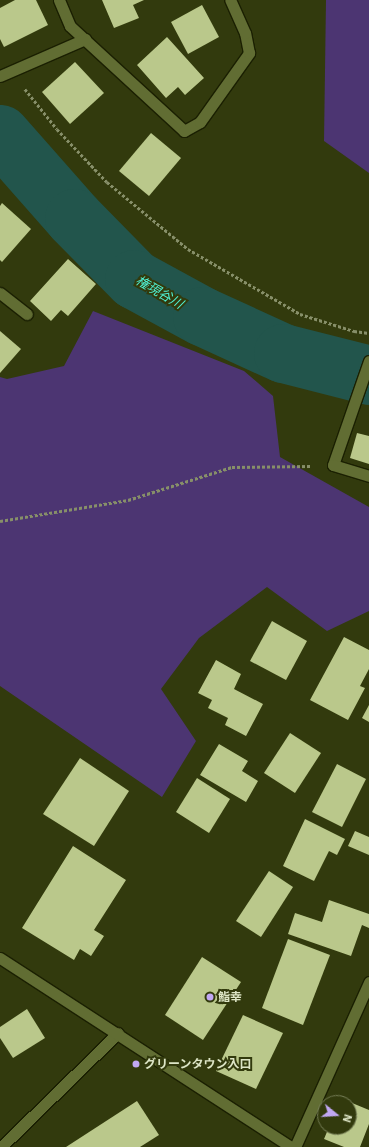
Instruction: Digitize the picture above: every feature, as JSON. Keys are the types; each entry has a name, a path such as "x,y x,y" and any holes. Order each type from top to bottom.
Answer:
{"street":[{"path":"59,0 70,26 184,131 200,122 249,53 244,32 230,0"},
{"path":"0,76 85,39"},
{"path":"0,293 27,314"},
{"path":"369,361 333,465 369,476"},
{"path":"0,958 118,1033 291,1147"},
{"path":"294,1147 369,982"},
{"path":"1,1147 118,1033"}],"path":[{"path":"12,72 57,129 107,182 188,250 300,314 354,331 369,333"},
{"path":"0,521 128,500 232,467 333,465"}],"shaded area":[{"path":"326,0 369,0 369,173 324,141"},
{"path":"93,311 244,371 273,396 280,457 369,507 369,611 327,631 267,587 199,638 161,689 196,741 162,797 0,686 0,377 7,379 64,366"}],"building":[{"path":"15,0 36,0 48,25 4,47 0,39 0,8"},
{"path":"102,0 144,0 133,5 139,18 114,28"},
{"path":"202,5 219,37 188,54 171,22"},
{"path":"167,37 204,78 185,95 178,87 166,98 137,65"},
{"path":"75,62 104,93 70,124 42,92"},
{"path":"151,133 181,158 149,196 119,171"},
{"path":"2,203 31,229 2,262 0,260 0,206"},
{"path":"68,259 96,284 68,316 61,310 51,321 30,301"},
{"path":"0,331 21,349 0,373"},
{"path":"357,433 369,436 369,464 350,458"},
{"path":"272,621 307,641 286,680 250,661"},
{"path":"344,637 369,650 369,669 360,686 365,688 348,720 310,700"},
{"path":"216,660 241,674 234,689 263,704 246,736 225,725 228,718 208,708 212,700 198,693"},
{"path":"369,705 369,722 362,718"},
{"path":"290,733 321,753 295,793 264,773"},
{"path":"219,744 248,761 242,771 258,781 246,802 200,775"},
{"path":"80,758 129,791 94,846 43,814"},
{"path":"337,764 366,779 342,827 312,812"},
{"path":"197,778 230,799 209,833 176,812"},
{"path":"305,819 345,839 337,855 329,851 314,881 283,866"},
{"path":"355,831 369,837 369,855 348,846"},
{"path":"73,846 126,880 94,930 104,936 91,956 80,949 74,960 22,928"},
{"path":"269,871 293,887 261,937 236,921"},
{"path":"329,900 369,914 369,928 362,925 351,956 288,934 295,913 322,922"},
{"path":"288,939 330,955 303,1025 262,1008"},
{"path":"202,957 241,982 203,1040 165,1015"},
{"path":"27,1009 45,1038 13,1058 0,1038 0,1027"},
{"path":"243,1015 283,1033 256,1089 216,1071"},
{"path":"137,1101 159,1135 140,1147 66,1147"},
{"path":"357,1105 369,1110 369,1124 360,1147 344,1147 324,1139 326,1135 357,1135"}],"waterway":[{"name":"権現谷川","path":"0,134 74,218 134,279 202,316 283,353 369,375"}],"place":[{"name":"鮨幸","path":"210,997"},
{"name":"グリーンタウン入口","path":"136,1064"}]}
